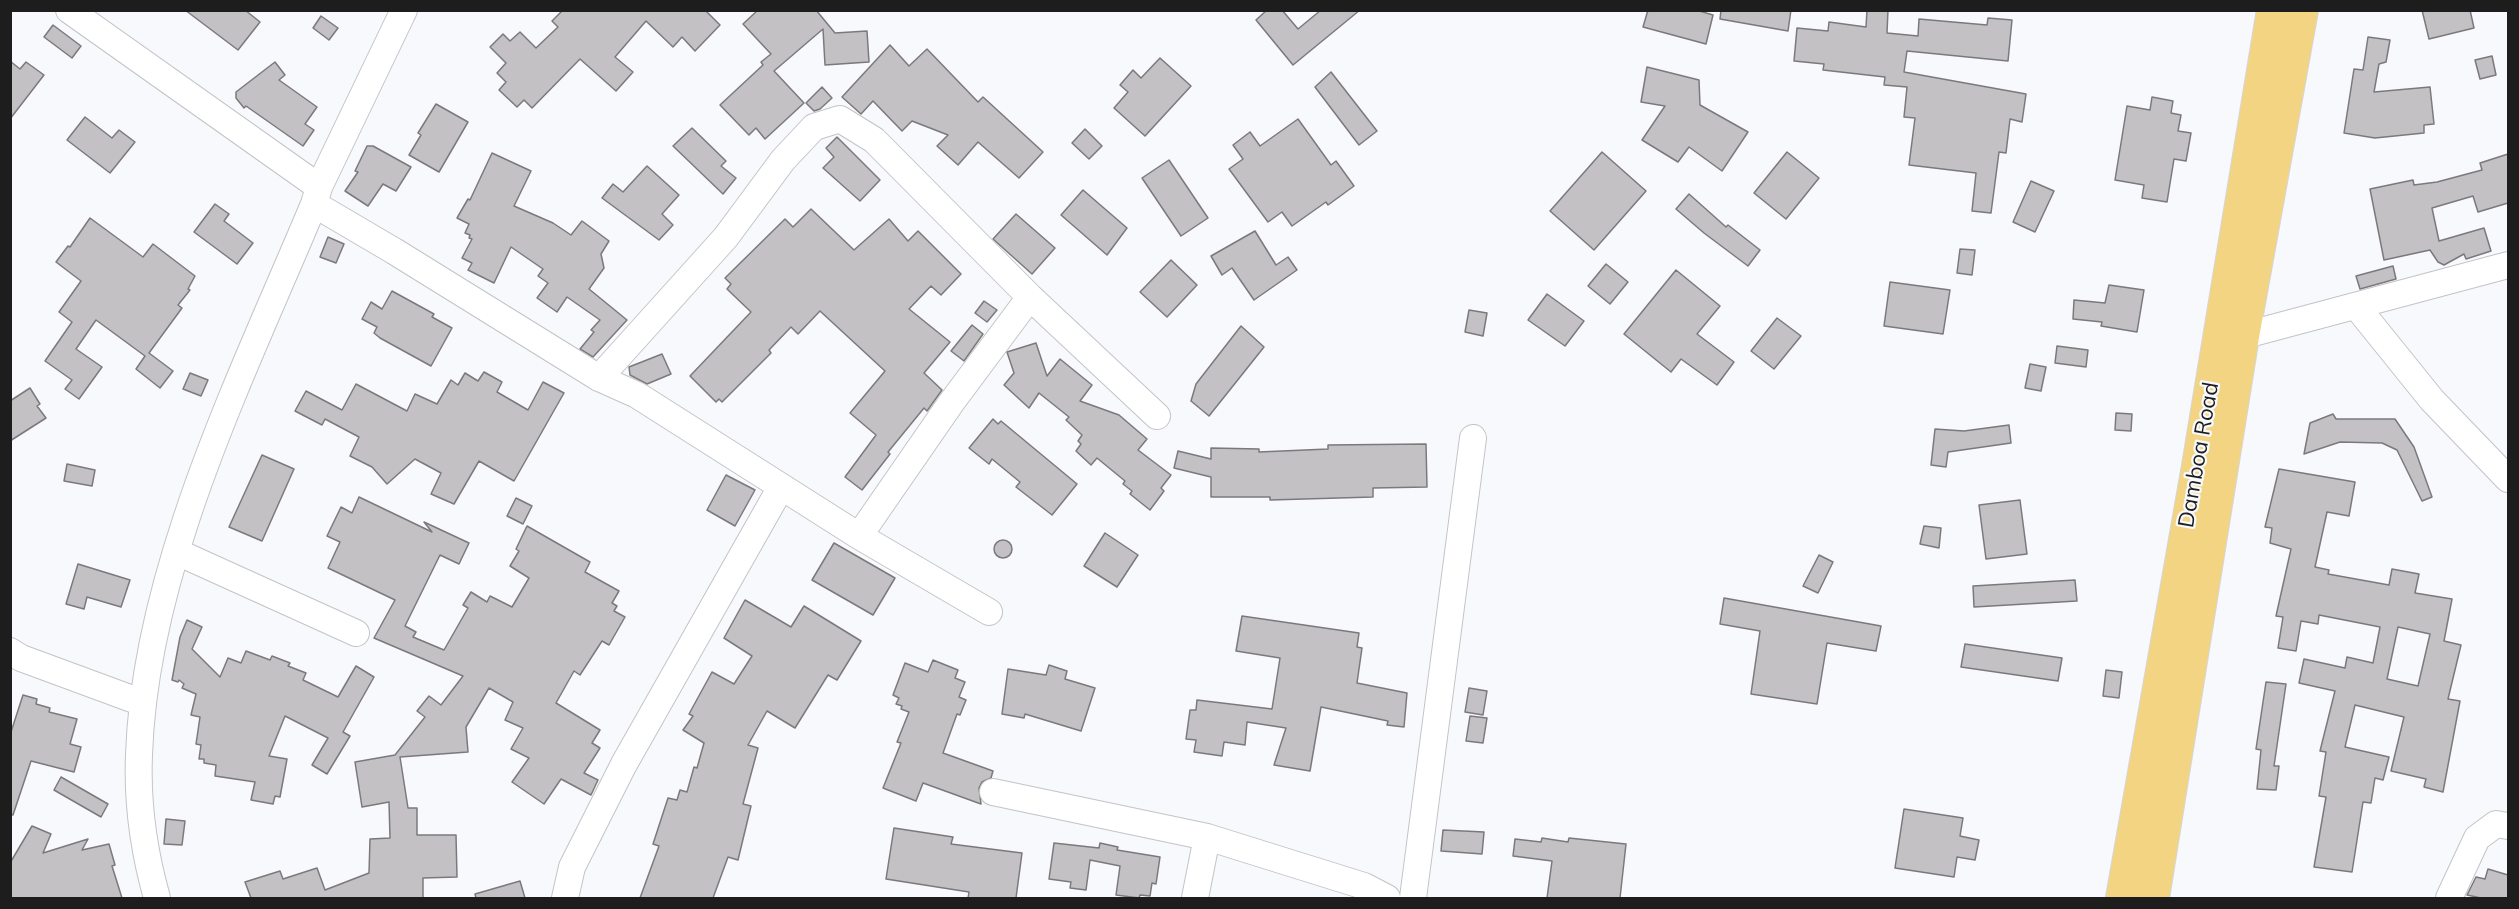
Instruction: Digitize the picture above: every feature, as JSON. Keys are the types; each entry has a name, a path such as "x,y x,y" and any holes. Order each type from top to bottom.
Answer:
{"main road":[{"name":"Damboa Road","path":"2153,898 2231,339 2272,10"},
{"name":"Damboa Road","path":"2122,898 2231,339 2302,10"}],"street":[{"path":"69,10 317,196 600,378 638,394 859,536 988,612"},
{"path":"157,898 142,832 138,756 143,703 157,625 177,552 209,454 317,196 404,10"},
{"path":"600,378 726,237 783,160 814,127 840,119 874,140 1030,297 1156,416"},
{"path":"2231,339 2508,265"},
{"path":"859,536 951,403 1030,297"},
{"path":"2357,307 2432,400 2508,479"},
{"path":"1413,898 1473,438"},
{"path":"565,898 572,867 624,764 781,487"},
{"path":"177,552 356,633"},
{"path":"10,651 21,658 143,703"},
{"path":"993,792 1207,837 1364,886 1387,898"},
{"path":"2450,898 2476,838 2496,824 2508,826"},
{"path":"1195,898 1207,837"}],"building":[{"path":"185,10 245,10 260,22 238,50"},
{"path":"563,10 705,10 720,25 695,51 682,37 673,47 646,21 615,57 633,72 616,91 580,59 532,108 524,100 517,107 499,90 506,82 497,73 506,63 490,47 503,34 510,41 520,32 536,48 558,27 552,21"},
{"path":"758,10 816,10 835,33 867,31 869,62 825,65 823,29 774,71 804,103 765,139 756,128 749,135 720,105 763,65 761,62 771,54 743,24"},
{"path":"1267,10 1282,10 1298,29 1321,10 1360,10 1293,65 1256,20"},
{"path":"1648,10 1696,10 1713,15 1706,44 1643,27"},
{"path":"1721,10 1791,10 1788,31 1720,19"},
{"path":"1867,10 1888,10 1887,33 1918,36 1919,19 1987,25 1988,18 2012,20 2008,61 1907,51 1904,72 2026,94 2022,122 2010,119 2006,153 1999,152 1991,213 1972,211 1976,173 1909,165 1915,118 1904,117 1907,87 1884,85 1885,77 1823,70 1824,64 1794,61 1797,28 1828,31 1829,22 1866,27"},
{"path":"2422,10 2470,10 2474,28 2429,39"},
{"path":"321,16 338,28 329,40 313,28"},
{"path":"53,25 81,46 72,58 44,37"},
{"path":"2368,37 2390,40 2386,62 2379,64 2374,92 2430,87 2434,124 2424,125 2424,133 2375,138 2344,133 2354,69 2363,70"},
{"path":"890,45 909,66 927,49 978,102 983,97 1043,152 1019,178 978,142 958,165 937,146 948,135 912,121 902,131 873,101 861,114 842,97"},
{"path":"2492,56 2496,75 2480,79 2475,60"},
{"path":"1160,58 1191,86 1145,136 1114,108 1128,92 1120,85 1133,70 1141,78"},
{"path":"10,61 20,69 26,62 44,75 10,119"},
{"path":"275,62 285,75 279,80 317,107 305,124 314,130 303,146 246,106 244,108 236,98 236,92"},
{"path":"1647,67 1699,80 1700,105 1748,132 1722,171 1689,147 1678,162 1642,140 1665,106 1641,102"},
{"path":"1331,72 1377,131 1359,145 1315,87"},
{"path":"822,87 832,98 820,109 814,111 806,103"},
{"path":"2152,97 2173,101 2171,113 2181,115 2178,131 2191,133 2186,161 2174,159 2167,202 2142,198 2144,185 2115,180 2127,106 2150,110"},
{"path":"436,104 468,122 439,172 409,155 421,135 418,133"},
{"path":"85,117 112,138 119,130 135,142 110,173 67,140"},
{"path":"1298,119 1331,165 1336,161 1354,186 1328,205 1326,202 1292,226 1282,212 1268,222 1229,169 1243,159 1233,145 1250,132 1260,146"},
{"path":"692,128 726,161 721,166 736,178 723,194 673,146"},
{"path":"1085,129 1102,146 1089,159 1072,143"},
{"path":"837,137 880,180 860,201 823,168 834,157 826,148"},
{"path":"367,146 373,146 411,167 396,191 383,184 368,206 345,191 358,172 355,171"},
{"path":"1602,152 1646,191 1594,250 1550,211"},
{"path":"1787,152 1819,178 1786,219 1754,193"},
{"path":"492,153 531,171 514,206 553,223 571,235 582,221 609,241 601,254 604,268 589,289 627,320 593,357 580,349 594,332 591,330 600,320 567,297 557,312 537,298 548,283 538,276 543,269 511,247 494,283 468,270 472,263 462,258 472,239 465,233 469,224 457,218 468,199 470,200"},
{"path":"2508,154 2508,203 2478,212 2473,196 2432,208 2439,241 2484,228 2491,251 2466,259 2464,254 2444,265 2438,262 2430,250 2384,260 2370,189 2413,180 2414,185 2437,182 2482,170 2480,163"},
{"path":"1169,160 1208,218 1181,236 1142,178"},
{"path":"647,166 679,195 662,214 673,225 659,240 602,198 613,184 623,192"},
{"path":"2031,181 2054,191 2035,232 2013,222"},
{"path":"1083,190 1127,228 1107,255 1061,215"},
{"path":"1689,194 1726,227 1728,225 1760,250 1748,266 1676,209"},
{"path":"215,204 229,214 224,221 253,243 237,264 194,232"},
{"path":"811,209 854,250 889,219 908,241 918,231 961,274 941,295 931,286 909,309 950,342 924,373 942,390 927,411 924,408 888,452 890,454 862,490 845,477 876,435 850,413 885,371 820,311 798,334 791,327 769,350 771,353 722,402 719,399 716,402 690,376 751,312 727,289 731,284 725,278 785,219 793,227"},
{"path":"1016,214 1055,248 1032,274 993,239"},
{"path":"90,218 143,257 153,244 195,276 188,289 190,290 178,305 182,308 149,353 173,371 160,388 136,369 145,356 96,320 76,349 102,367 79,399 65,389 72,380 45,361 72,322 59,312 81,281 56,262 68,246 70,247"},
{"path":"1255,231 1276,265 1288,257 1297,270 1254,300 1232,268 1222,275 1211,256"},
{"path":"328,237 344,244 336,263 320,257"},
{"path":"1960,249 1975,250 1972,275 1957,273"},
{"path":"1171,260 1197,285 1167,317 1140,292"},
{"path":"1606,264 1628,282 1610,304 1588,286"},
{"path":"2393,266 2396,279 2360,289 2356,276"},
{"path":"1676,270 1720,306 1697,334 1734,362 1717,385 1681,359 1671,372 1624,334"},
{"path":"1890,282 1950,290 1943,334 1884,326"},
{"path":"2109,285 2144,290 2137,332 2101,326 2102,322 2073,319 2074,300 2105,303"},
{"path":"392,291 434,314 432,317 452,328 431,366 380,338 374,333 377,327 362,319 371,302 382,309"},
{"path":"1547,294 1584,321 1565,346 1528,320"},
{"path":"984,301 997,310 987,322 975,313"},
{"path":"1469,310 1487,313 1483,336 1465,332"},
{"path":"1777,318 1801,336 1774,369 1751,351"},
{"path":"972,325 983,334 964,361 951,351"},
{"path":"1241,326 1264,347 1209,416 1191,401 1196,384"},
{"path":"1036,343 1047,376 1060,359 1092,385 1080,401 1119,415 1147,439 1138,450 1171,475 1161,488 1164,491 1150,510 1130,494 1132,491 1123,484 1125,481 1097,458 1091,465 1076,451 1081,444 1078,441 1082,435 1066,420 1069,417 1039,393 1029,408 1004,385 1014,373 1007,352"},
{"path":"2057,346 2088,350 2086,367 2055,363"},
{"path":"662,354 671,374 647,384 630,375 629,367"},
{"path":"2030,364 2046,367 2041,391 2025,388"},
{"path":"484,372 502,382 497,392 528,410 543,382 564,393 514,481 479,461 454,504 431,494 441,473 415,459 387,484 372,467 350,456 359,437 325,419 322,425 295,411 306,391 342,410 356,384 407,411 415,394 437,404 451,380 458,385 465,373 478,381"},
{"path":"190,373 208,380 201,396 183,389"},
{"path":"30,388 40,404 37,406 46,418 10,441 10,401"},
{"path":"2116,413 2132,414 2131,431 2115,430"},
{"path":"2333,414 2336,419 2395,419 2414,447 2432,497 2422,501 2397,450 2382,443 2340,442 2304,454 2310,423"},
{"path":"993,419 998,424 1001,421 1077,484 1052,515 1016,487 1020,482 992,459 989,464 969,448"},
{"path":"2009,425 2011,443 1948,452 1946,467 1931,465 1935,429 1964,431"},
{"path":"1426,444 1427,487 1373,488 1373,497 1270,500 1270,497 1211,497 1211,477 1174,468 1178,451 1211,459 1211,448 1259,449 1259,452 1328,449 1328,445"},
{"path":"262,455 294,469 262,541 229,527"},
{"path":"67,464 95,470 92,486 64,481"},
{"path":"2279,469 2355,482 2349,516 2327,512 2315,567 2329,570 2328,574 2389,585 2392,569 2419,574 2415,593 2452,599 2444,641 2461,645 2448,699 2460,701 2443,792 2424,787 2426,779 2391,771 2404,717 2355,705 2345,747 2389,757 2383,780 2375,778 2371,803 2363,802 2352,872 2314,867 2326,797 2319,796 2326,752 2320,751 2335,691 2299,683 2304,659 2345,668 2347,657 2373,663 2380,627 2319,615 2318,624 2301,621 2296,651 2278,648 2283,617 2276,616 2291,549 2270,543 2272,528 2265,527","holes":["2398,627 2430,634 2418,686 2387,679"]},
{"path":"726,475 755,490 735,526 707,510"},
{"path":"359,497 432,532 424,522 469,543 459,564 440,555 405,626 416,632 413,637 444,650 468,608 463,605 471,592 487,602 490,596 512,607 529,578 510,566 519,551 516,549 527,526 590,562 585,572 619,591 612,603 617,606 614,611 625,617 609,645 602,641 580,675 574,671 556,703 600,730 592,743 600,748 584,773 598,780 591,795 561,779 544,804 512,782 529,758 511,749 523,728 505,720 513,702 489,688 466,727 468,752 400,757 408,808 417,808 417,835 456,835 457,877 423,878 423,898 251,898 245,882 280,871 283,879 317,868 325,890 369,873 370,839 390,838 389,802 362,807 355,762 395,755 425,717 417,711 429,696 441,705 463,676 374,638 395,600 328,568 340,542 327,536 341,507 352,513"},
{"path":"516,498 532,506 523,524 507,516"},
{"path":"2020,500 2027,554 1986,559 1979,505"},
{"path":"1924,526 1941,528 1939,548 1920,544"},
{"path":"1105,533 1138,555 1117,587 1084,566"},
{"path":"1003,540 1009,543 1012,549 1009,555 1003,558 997,555 994,549 997,543"},
{"path":"834,543 895,578 873,615 812,580"},
{"path":"1819,555 1833,562 1818,593 1803,586"},
{"path":"78,564 130,580 121,607 87,597 84,609 66,604"},
{"path":"2075,580 2077,601 1974,607 1973,586"},
{"path":"1724,598 1881,626 1876,651 1827,643 1817,704 1751,694 1760,631 1720,624"},
{"path":"745,600 791,627 804,606 861,641 837,680 828,675 795,728 767,711 748,745 758,748 743,804 751,806 738,860 728,857 713,898 640,898 659,846 653,844 668,798 677,800 680,790 687,792 704,743 683,730 693,716 689,714 712,672 734,684 752,656 724,638"},
{"path":"1242,616 1359,633 1357,647 1362,648 1357,683 1407,693 1404,727 1387,725 1388,721 1321,707 1310,771 1274,765 1286,728 1247,722 1245,745 1224,742 1222,756 1194,752 1196,740 1186,739 1190,710 1196,710 1197,700 1272,709 1280,658 1236,651"},
{"path":"187,620 202,627 192,649 220,677 228,658 241,663 246,651 270,660 272,656 290,663 288,666 306,673 303,680 338,697 356,666 374,677 343,732 350,736 327,774 312,765 328,738 285,716 269,756 287,759 280,797 275,796 273,804 251,800 255,782 215,776 216,765 204,763 204,759 199,759 201,745 196,744 200,717 191,715 196,694 182,688 184,684 179,680 178,682 172,680 180,637"},
{"path":"1965,644 2062,658 2058,681 1961,667"},
{"path":"933,660 958,670 955,678 965,682 959,697 966,700 960,715 957,714 943,753 993,771 991,778 982,782 979,788 981,804 923,783 916,801 883,788 901,743 897,742 909,712 896,704 899,698 893,695 905,663 928,672"},
{"path":"1049,665 1067,671 1065,679 1095,688 1081,731 1025,714 1024,718 1002,714 1008,669 1046,675"},
{"path":"2106,670 2122,672 2119,698 2103,696"},
{"path":"2266,682 2286,684 2274,766 2279,766 2276,790 2257,789 2261,750 2256,749"},
{"path":"1469,688 1487,691 1483,715 1465,712"},
{"path":"23,695 37,699 36,704 50,708 49,712 77,719 70,744 81,747 74,772 31,761 13,815 10,814 10,735"},
{"path":"1470,716 1487,718 1483,743 1466,741"},
{"path":"61,777 108,804 101,817 54,790"},
{"path":"1904,809 1963,818 1960,836 1979,840 1975,860 1957,857 1954,877 1895,868"},
{"path":"166,819 185,821 182,845 164,844"},
{"path":"32,826 51,834 43,853 88,839 82,850 109,844 115,865 112,866 122,898 10,898 10,863"},
{"path":"894,828 953,837 951,844 1022,853 1016,898 968,898 969,892 886,879"},
{"path":"1443,830 1484,832 1482,854 1441,851"},
{"path":"1542,838 1568,842 1569,838 1626,844 1620,898 1547,898 1552,861 1513,856 1515,839 1541,842"},
{"path":"1054,843 1099,848 1100,843 1118,847 1117,850 1160,857 1156,884 1152,883 1150,896 1140,895 1139,898 1116,895 1120,866 1090,860 1086,890 1070,888 1071,882 1049,879"},
{"path":"2488,869 2508,875 2508,898 2481,898 2467,895 2476,877 2485,879"},
{"path":"520,881 525,898 476,898 475,894"}]}
